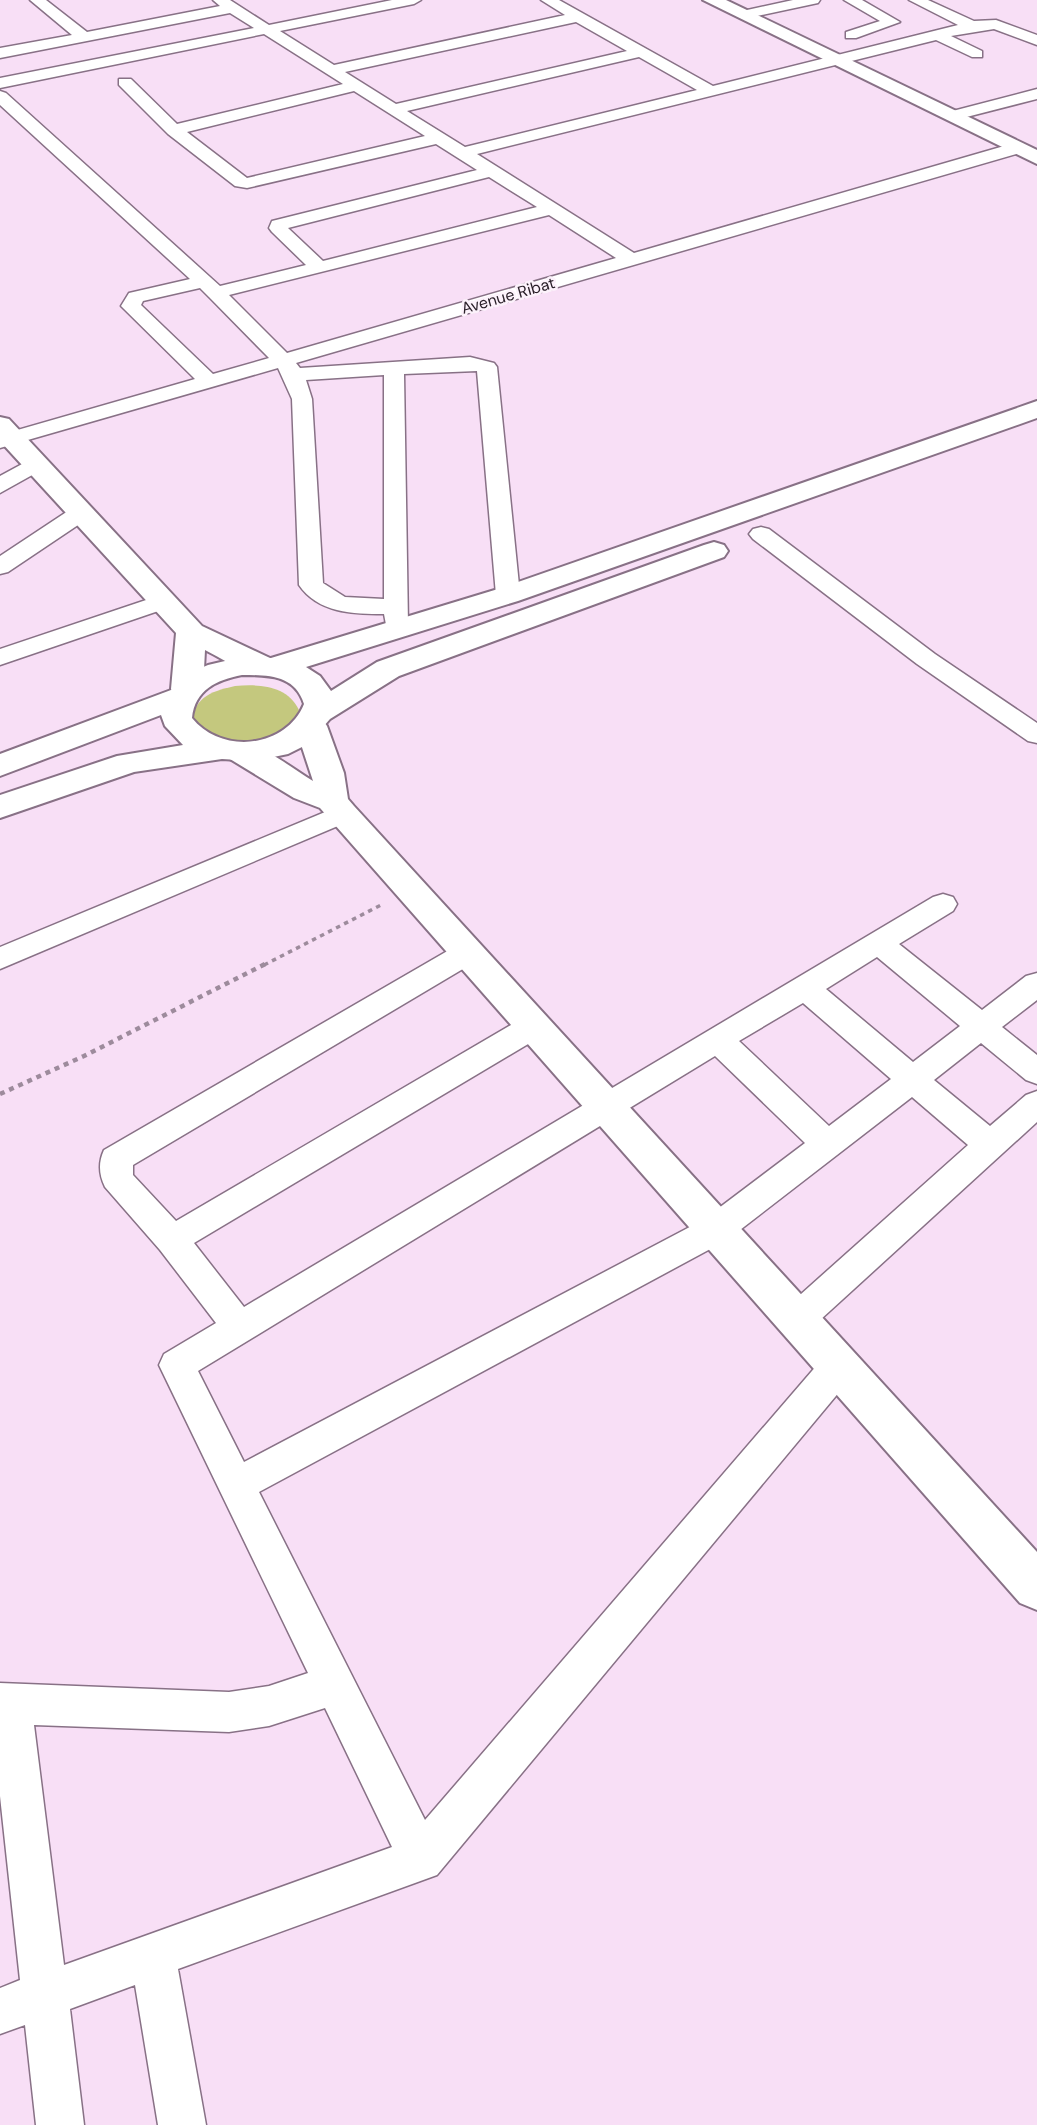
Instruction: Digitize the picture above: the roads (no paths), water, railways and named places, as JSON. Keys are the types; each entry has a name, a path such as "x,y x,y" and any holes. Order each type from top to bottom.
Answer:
{"main road":[{"path":"712,0 1037,158"},
{"path":"0,765 184,693 198,680 226,669 267,666 395,618 508,595 1037,409"},
{"path":"0,807 129,763 281,745 388,669 1037,432"},
{"path":"4,435 35,464 191,632 267,666 298,675 314,687 320,704 315,719 337,808"},
{"path":"191,632 184,693 176,719 181,729 203,745 230,751 337,808 608,1107 837,1368 1037,1587"}],"street":[{"path":"37,0 84,37"},
{"path":"0,83 414,0"},
{"path":"548,0 711,91"},
{"path":"743,15 813,0"},
{"path":"807,46 893,22 850,0"},
{"path":"916,0 972,26"},
{"path":"0,52 84,37 227,4 631,259"},
{"path":"331,70 578,17"},
{"path":"462,153 972,26 1023,19"},
{"path":"996,24 1037,40"},
{"path":"938,35 976,54"},
{"path":"393,109 641,52"},
{"path":"125,82 174,130 241,182 247,183 439,138"},
{"path":"174,130 356,86"},
{"path":"951,116 1037,94"},
{"path":"5,105 210,287 289,368 302,399 311,585 317,593 338,603 395,618 394,369"},
{"name":"Avenue Ribat","path":"4,435 209,382 289,368 631,259 1017,148"},
{"path":"319,267 278,225 492,171"},
{"path":"209,382 131,306 131,301 136,297 210,287 319,267 551,209"},
{"path":"289,368 394,369 470,363 482,364 489,370 508,595"},
{"path":"0,486 35,464"},
{"path":"0,567 79,514"},
{"path":"761,534 926,659 1037,735"},
{"path":"0,657 161,602"},
{"path":"0,959 337,808"},
{"path":"421,1859 177,1365 943,904"},
{"path":"878,943 1037,1072"},
{"path":"240,1328 172,1240 117,1178 116,1160 467,953"},
{"path":"236,1485 715,1230 1037,984"},
{"path":"804,988 990,1145"},
{"path":"172,1240 534,1026"},
{"path":"718,1040 827,1144"},
{"path":"795,1321 1037,1102"},
{"path":"0,2011 421,1859 837,1368"},
{"path":"60,2125 6,1704 229,1712 269,1706 335,1685"},
{"path":"153,1956 182,2125"}]}
